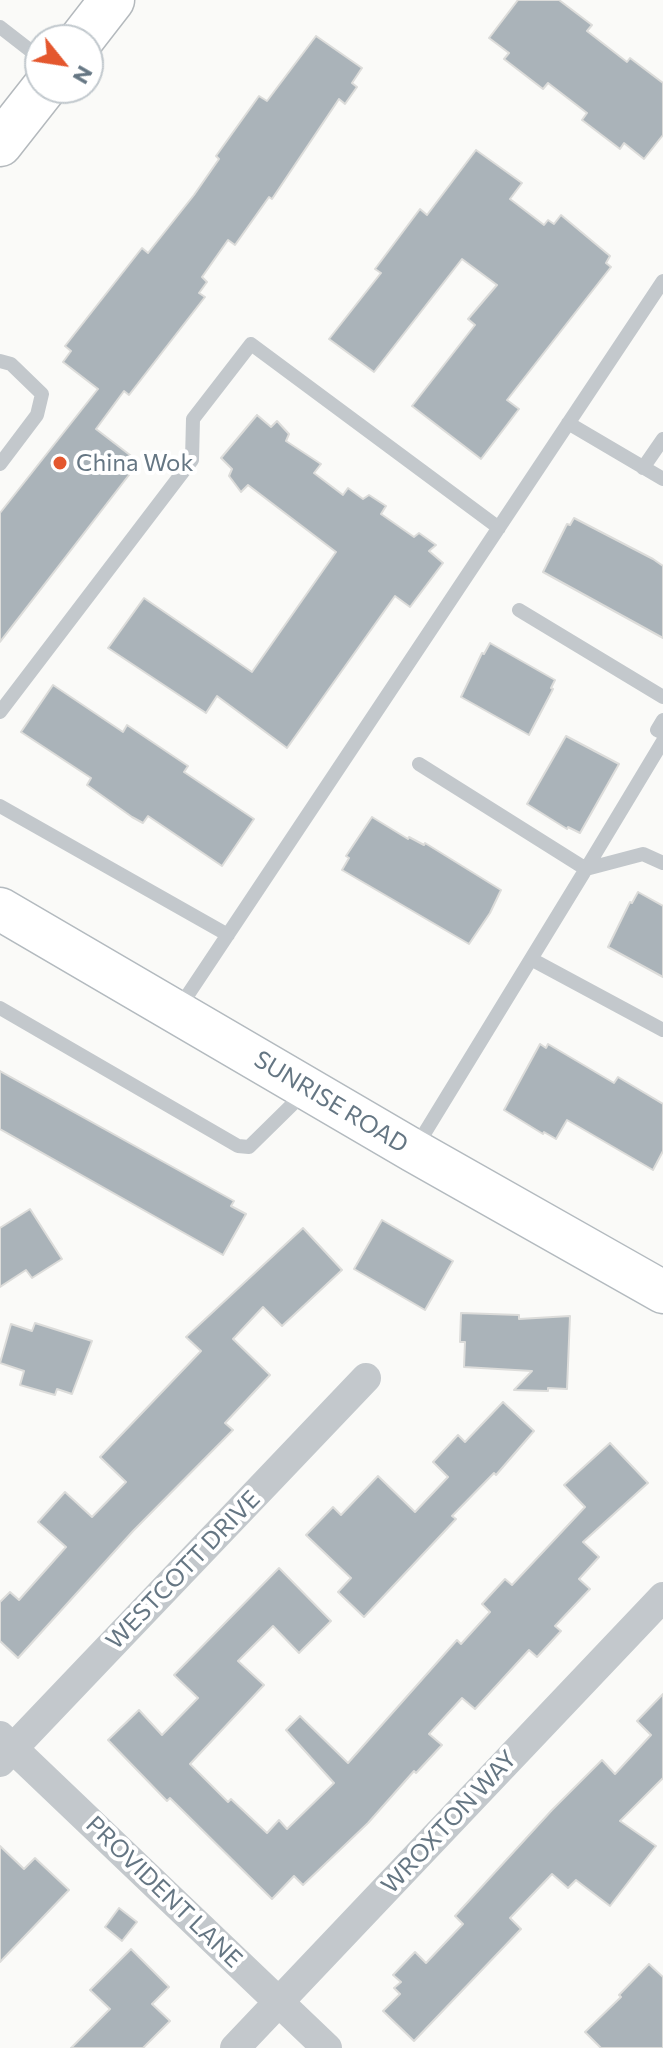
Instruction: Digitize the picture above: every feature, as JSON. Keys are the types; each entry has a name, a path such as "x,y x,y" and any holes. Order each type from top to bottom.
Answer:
{"highway":[{"path":"93,24 112,0"},
{"path":"0,144 31,104"}],"main road":[{"name":"SUNRISE ROAD","path":"0,909 414,1151 663,1292"}],"street":[{"name":"WESTCOTT DRIVE","path":"4,1749 366,1378"},
{"name":"WROXTON WAY","path":"235,2048 663,1597"},
{"name":"PROVIDENT LANE","path":"4,1749 327,2048"}],"lane":[{"path":"0,27 24,46"},
{"path":"177,1011 663,281"},
{"path":"0,712 192,460 193,419 251,344 499,528"},
{"path":"0,361 11,364 42,394 37,415 0,464"},
{"path":"568,423 663,479"},
{"path":"643,468 663,439"},
{"path":"519,610 663,697"},
{"path":"663,720 657,730 663,733"},
{"path":"414,1151 663,741"},
{"path":"419,764 586,869 643,854 663,863"},
{"path":"0,806 228,935"},
{"path":"531,959 663,1030"},
{"path":"0,1008 238,1146 249,1147 308,1088"}],"building":[{"path":"518,0 559,0 592,25 587,31 627,62 630,58 663,83 663,135 644,159 624,143 620,149 582,120 587,113 548,83 543,89 504,59 509,53 489,38"},
{"path":"316,36 362,68 352,83 357,87 345,104 339,99 272,199 269,197 235,245 228,240 202,277 207,282 199,293 205,297 129,395 124,391 96,429 139,462 0,642 0,513 98,389 63,362 71,351 65,346 142,248 148,253 194,195 219,159 216,156 259,96 267,101"},
{"path":"476,150 522,183 510,199 544,225 548,220 554,224 561,215 610,256 606,263 611,267 507,400 519,409 481,459 412,406 475,325 468,319 497,285 462,259 374,372 329,339 381,273 375,269 420,209 427,215"},
{"path":"257,415 271,427 277,421 289,434 286,441 321,464 314,473 343,495 348,488 363,499 369,495 386,506 381,514 414,537 419,533 436,545 429,551 443,563 410,607 395,596 287,748 217,696 206,713 108,648 144,598 252,672 336,552 248,485 241,492 229,476 232,469 221,458"},
{"path":"574,518 663,566 663,638 543,572 567,524 570,525"},
{"path":"490,643 555,680 529,735 461,697"},
{"path":"53,685 123,732 127,725 188,766 184,772 254,819 222,866 148,816 143,823 132,817 87,785 91,778 21,732"},
{"path":"566,736 619,764 580,833 567,829 527,804"},
{"path":"372,817 408,839 425,843 501,890 469,944 342,870 349,858 346,856"},
{"path":"638,892 663,906 663,977 608,947"},
{"path":"540,1044 546,1048 548,1044 614,1083 618,1077 663,1104 663,1151 653,1170 567,1120 556,1139 504,1110"},
{"path":"0,1071 234,1201 231,1206 246,1214 223,1255 0,1129"},
{"path":"30,1209 62,1259 32,1278 26,1270 0,1287 0,1228"},
{"path":"382,1220 453,1261 425,1310 354,1269"},
{"path":"303,1228 342,1270 282,1326 263,1307 233,1339 270,1375 225,1423 233,1430 133,1531 18,1658 0,1641 0,1602 10,1592 19,1600 66,1547 38,1522 65,1492 92,1517 126,1482 100,1457 201,1351 186,1337"},
{"path":"461,1313 519,1315 519,1319 570,1316 567,1389 514,1390 532,1371 464,1367 465,1342 460,1342"},
{"path":"35,1323 92,1341 72,1394 57,1389 55,1395 20,1385 24,1371 0,1363 11,1324 32,1331"},
{"path":"503,1402 534,1431 496,1475 494,1473 452,1516 456,1519 364,1617 338,1592 351,1578 306,1535 333,1507 341,1515 378,1476 415,1512 448,1477 433,1462 458,1435 465,1442"},
{"path":"610,1443 648,1483 583,1542 599,1557 579,1579 590,1589 555,1626 561,1631 537,1657 529,1650 475,1709 462,1698 429,1734 442,1745 416,1773 414,1771 368,1823 303,1885 294,1876 272,1899 170,1798 167,1801 108,1740 139,1710 162,1735 198,1698 174,1675 279,1568 331,1621 299,1653 273,1626 238,1661 264,1685 190,1764 228,1802 231,1799 267,1833 279,1820 287,1829 334,1783 286,1730 300,1716 348,1763 457,1640 461,1644 490,1612 482,1604 505,1579 512,1585 585,1507 564,1485"},
{"path":"663,1694 663,1778 620,1821 656,1846 610,1906 576,1880 568,1888 552,1874 510,1918 521,1929 414,2041 383,2011 400,1994 394,1988 401,1982 393,1975 415,1952 426,1963 463,1924 455,1916 602,1760 615,1774 651,1735 637,1721"},
{"path":"0,1846 24,1869 35,1858 69,1890 0,1962"},
{"path":"119,1908 137,1922 122,1941 105,1927"},
{"path":"131,1949 169,1987 152,2004 170,2021 143,2048 71,2048 110,2009 90,1990"},
{"path":"649,1964 663,1977 663,2048 601,2048 585,2032"}],"place":[{"name":"China Wok","path":"60,463"}]}
